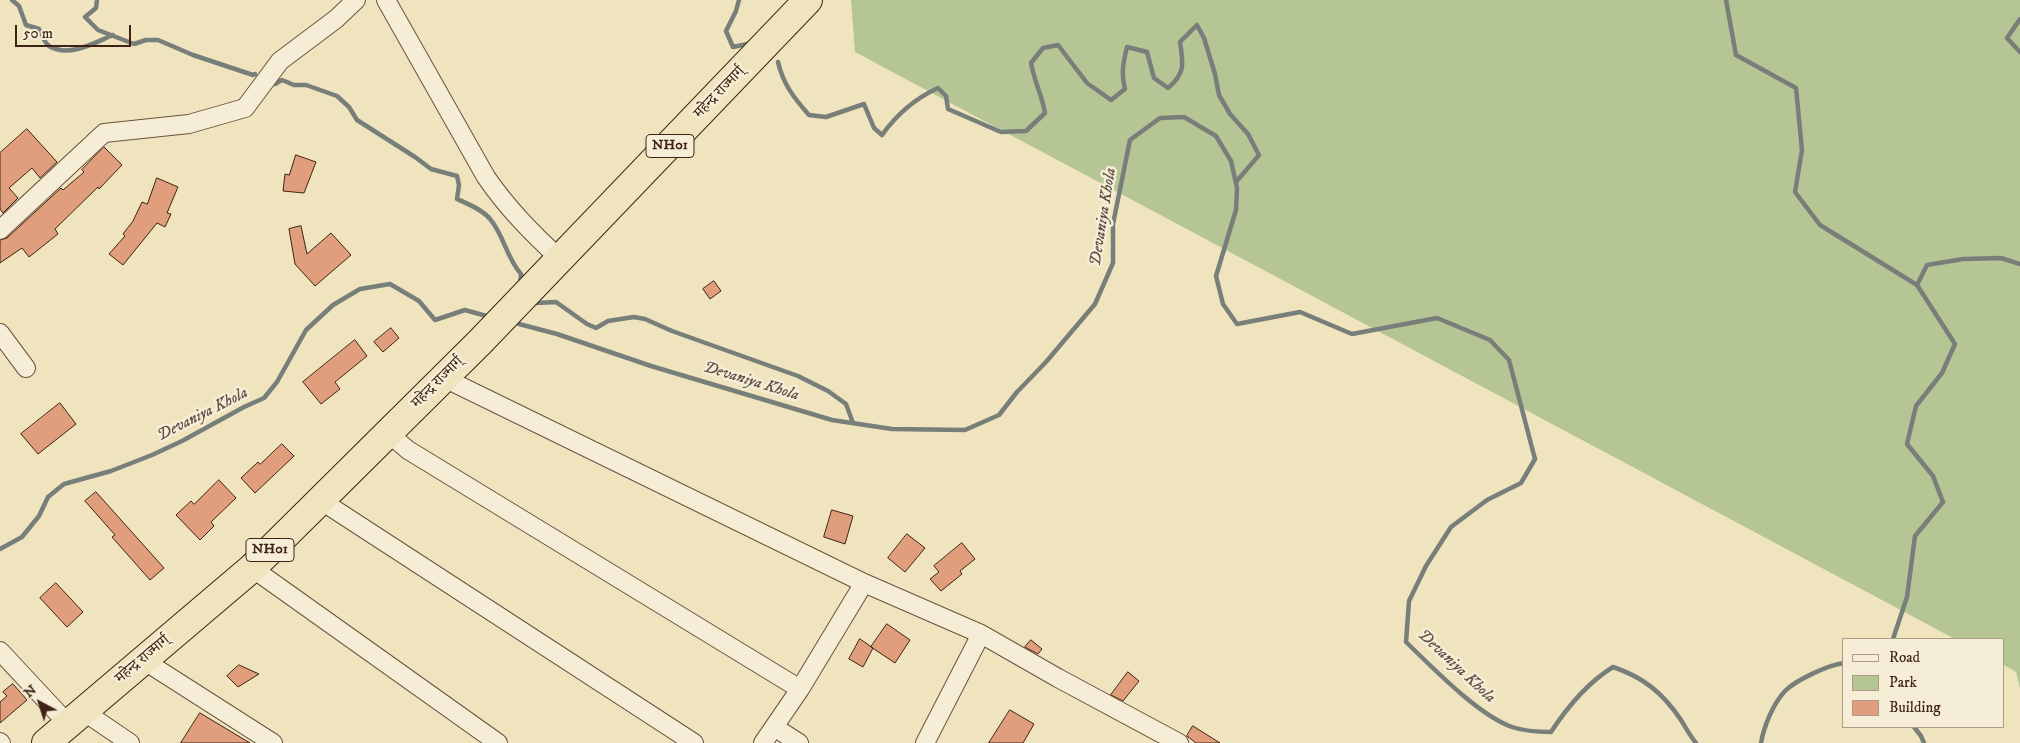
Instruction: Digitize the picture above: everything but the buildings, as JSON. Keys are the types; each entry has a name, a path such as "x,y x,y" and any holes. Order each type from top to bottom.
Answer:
{"highway":[{"name":"महेन्द्र राज्मार्ग्","path":"46,743 252,568 480,342 808,0"}],"street":[{"path":"0,230 104,133 189,124 245,108 280,61 336,19 356,0"},
{"path":"386,0 486,177 504,203 525,227 560,259"},
{"path":"0,333 26,368"},
{"path":"444,378 864,584 981,634 1179,743"},
{"path":"388,433 408,450 800,689"},
{"path":"320,500 694,743"},
{"path":"252,568 498,743"},
{"path":"763,743 800,689 864,584"},
{"path":"925,743 981,634"},
{"path":"0,651 75,718 130,743"},
{"path":"143,660 273,743"},
{"path":"774,727 799,743"}],"green space":[{"path":"851,0 2020,0 2020,688 2016,672 2005,666 2005,638 1953,638 855,52"}],"waterway":[{"path":"12,0 19,6 26,25 39,29 48,45 57,49 73,50 113,35"},
{"path":"97,0 96,8 85,17 98,30 134,44 146,40 158,40 193,55 253,75 255,74"},
{"path":"739,0 726,31 733,47 752,43"},
{"path":"1726,0 1736,55 1796,88 1802,150 1795,192 1820,225 1917,285"},
{"path":"2020,19 2007,38 2020,52"},
{"path":"778,62 790,90 809,115 826,117 864,104 874,128 882,135 907,108 921,97 938,88 946,96 948,109 1001,132 1026,131 1045,113 1031,63 1043,48 1058,45 1087,83 1111,100 1125,89 1123,68 1127,47 1147,52 1154,78 1168,88 1174,83 1182,67 1180,42 1197,25 1204,38 1219,95 1230,114 1248,134 1259,155 1236,182"},
{"path":"275,84 282,80 294,85 306,85 337,96 349,107 357,120 431,169 457,176 459,185 457,199 483,213 495,225 521,274 520,285"},
{"name":"Devaniya Khola","path":"519,324 557,334 651,366 832,420 892,429 965,430 999,415 1095,304 1113,263 1113,224 1130,140 1160,118 1184,117 1216,136 1231,161 1237,188 1236,210 1216,276 1223,304 1237,324 1300,312 1352,334 1437,318 1490,340 1509,360 1535,459 1521,483 1487,500 1451,527 1426,566 1409,601 1406,642 1470,701 1499,721 1512,727 1551,732 1579,696 1595,680 1613,667 1634,676 1652,687 1674,710 1696,743"},
{"path":"1893,638 1907,597 1915,536 1943,502 1933,476 1907,444 1916,406 1942,373 1955,344 1917,285 1927,265 1963,259 2001,258 2020,264"},
{"name":"Devaniya Khola","path":"0,549 22,537 39,516 48,497 64,484 111,471 152,455 264,398 277,382 306,330 333,305 360,289 390,284 419,301 435,320 465,310 490,317"},
{"path":"533,301 536,303 556,302 587,324 596,328 608,321 634,317 645,319 672,331 798,376 828,391 846,404 853,423"},
{"name":"Devaniya Khola","path":"1761,743 1770,716 1785,691 1813,674 1842,664"},
{"name":"Devaniya Khola","path":"1915,728 1924,743"}]}
